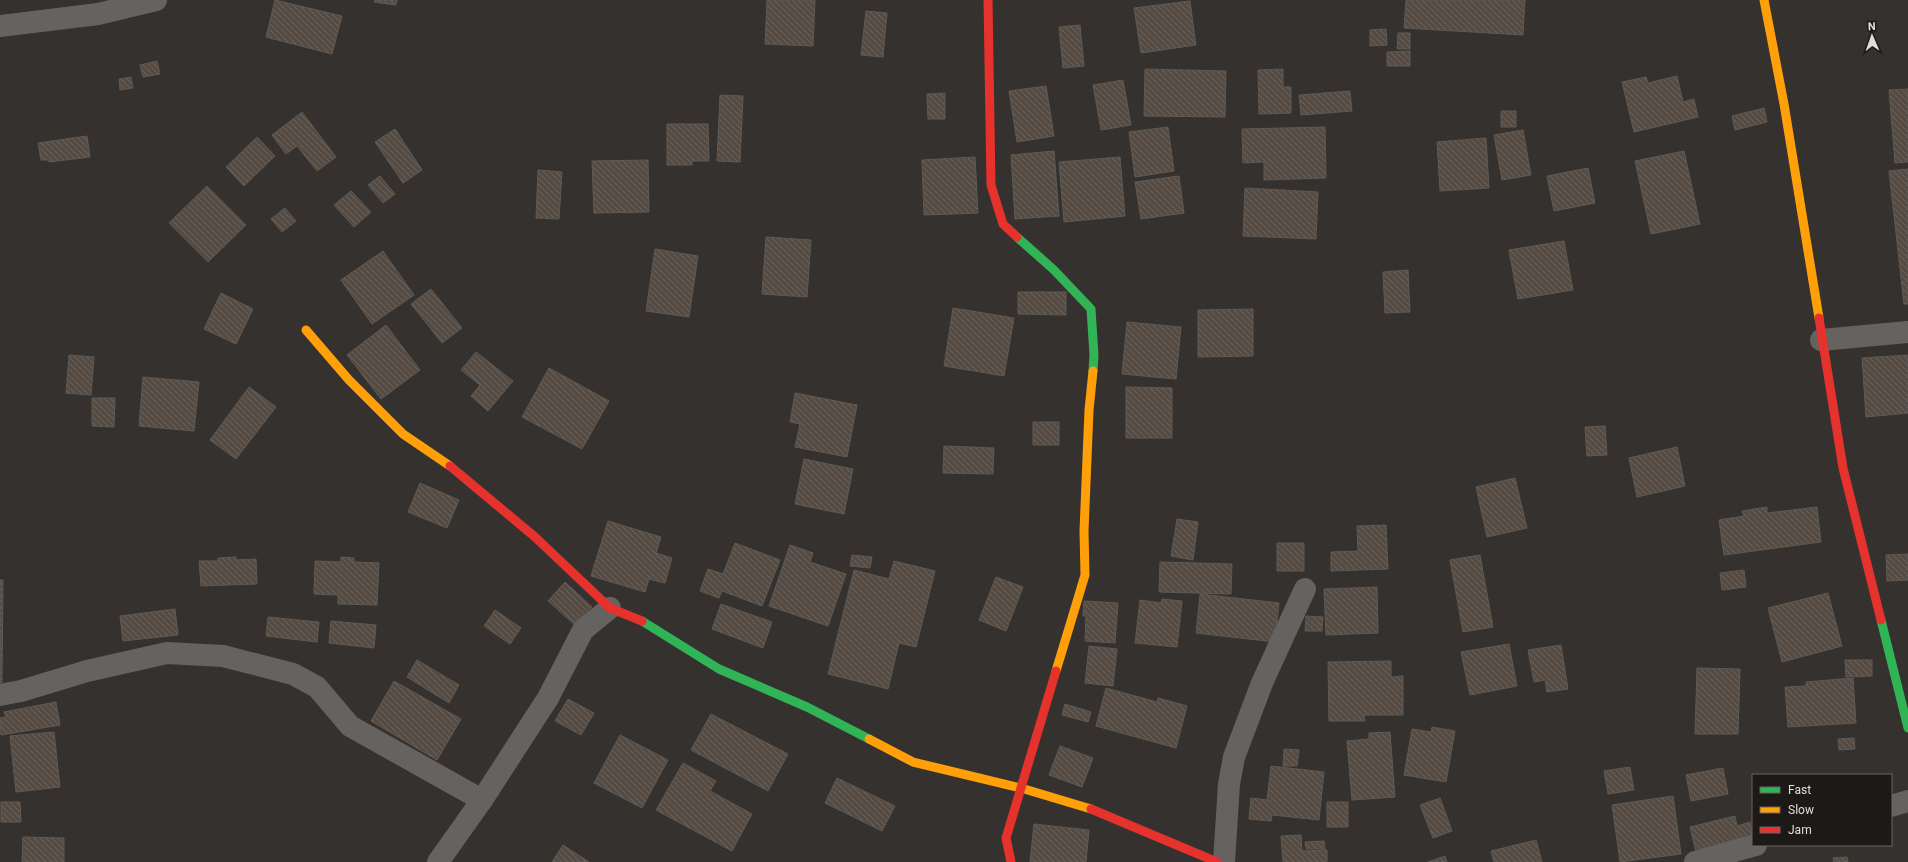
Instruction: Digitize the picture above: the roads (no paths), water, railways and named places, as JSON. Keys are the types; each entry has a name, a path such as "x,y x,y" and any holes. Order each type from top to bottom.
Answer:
{"street":[{"path":"0,26 98,14 156,0"},
{"path":"988,0 991,185 1003,224 1054,270 1091,309 1094,355 1089,410 1084,531 1085,575 1006,838 1012,862"},
{"path":"1764,0 1784,104 1821,340 1843,468 1908,728"},
{"path":"306,330 349,380 403,434 459,472 535,537 610,608 648,623 719,669 807,707 913,762 1021,788 1093,808 1217,862"},
{"path":"1821,340 1908,332"},
{"path":"1224,862 1229,784 1234,757 1262,683 1305,589"},
{"path":"438,862 482,800 548,698 583,630 610,608"},
{"path":"0,695 21,691 87,671 167,653 223,656 293,674 317,687 350,726 482,800"},
{"path":"1892,806 1908,801"},
{"path":"1695,862 1752,846"}]}
